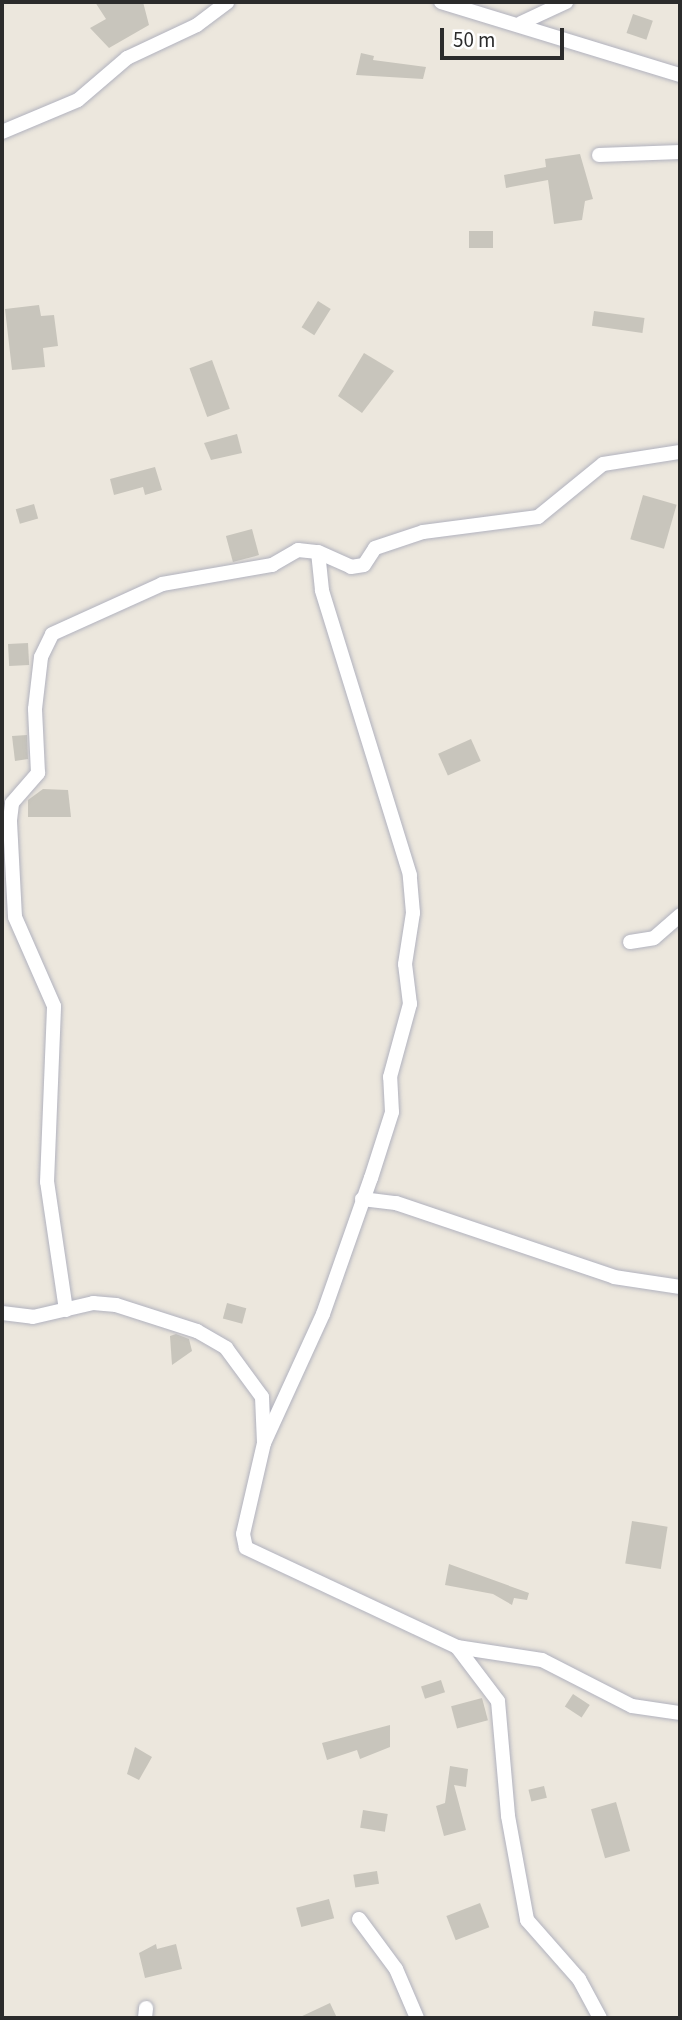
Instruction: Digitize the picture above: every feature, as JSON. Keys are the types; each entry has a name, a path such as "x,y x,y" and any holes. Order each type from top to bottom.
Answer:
{"street":[{"path":"2,132 78,100 127,58 197,25 227,2"},
{"path":"441,2 521,23 680,75"},
{"path":"521,23 566,2"},
{"path":"598,155 680,152"},
{"path":"66,1310 46,1161 54,1006 15,917 10,820 12,803 38,773 35,709 41,657 52,634 71,622 162,584 271,565 298,550 318,551 351,567 364,565 375,548 423,532 538,517 603,464 680,452"},
{"path":"318,551 322,590 410,875 413,913 405,964 410,1003 390,1077 392,1112 323,1314 264,1443 243,1534 246,1548 457,1647 542,1660 632,1706 680,1713"},
{"path":"630,942 654,938 680,915"},
{"path":"362,1199 396,1203 614,1277 680,1287"},
{"path":"2,1313 33,1317 93,1303 116,1305 197,1331 226,1348 262,1397 264,1443"},
{"path":"457,1647 498,1701 508,1816 527,1920 579,1979 600,2018"},
{"path":"359,1919 396,1969 416,2018"}],"building":[{"path":"95,2 143,2 149,25 109,48 90,28 106,19"},
{"path":"633,14 653,21 646,40 626,33"},
{"path":"361,53 374,56 373,60 426,67 423,79 356,75"},
{"path":"580,154 593,199 585,201 582,220 554,224 548,180 506,188 504,175 546,167 545,159"},
{"path":"469,231 493,231 493,248 469,248"},
{"path":"318,301 331,309 314,335 302,327"},
{"path":"39,305 41,316 54,315 58,346 43,348 45,367 12,370 5,309"},
{"path":"594,311 645,318 642,333 592,326"},
{"path":"364,353 394,371 362,413 338,396"},
{"path":"212,360 230,409 207,417 189,368"},
{"path":"237,434 242,453 211,460 204,443"},
{"path":"155,467 162,490 145,495 143,487 114,495 110,479"},
{"path":"643,495 677,505 664,549 630,539"},
{"path":"34,504 38,518 20,524 16,509"},
{"path":"252,529 259,555 233,562 226,536"},
{"path":"28,643 29,665 9,666 8,644"},
{"path":"27,735 28,759 15,761 12,736"},
{"path":"471,739 481,761 448,776 438,754"},
{"path":"43,789 68,790 71,817 28,817 28,800"},
{"path":"227,1303 246,1308 242,1324 223,1318"},
{"path":"176,1334 189,1339 192,1351 172,1365 170,1336"},
{"path":"632,1521 668,1527 661,1569 625,1563"},
{"path":"449,1564 529,1593 527,1600 514,1598 512,1605 493,1594 445,1585"},
{"path":"441,1680 445,1692 425,1699 421,1686"},
{"path":"573,1694 590,1705 582,1717 565,1707"},
{"path":"482,1698 488,1720 457,1728 451,1706"},
{"path":"390,1725 390,1747 360,1759 357,1750 327,1760 322,1743"},
{"path":"135,1747 152,1757 139,1780 127,1774"},
{"path":"450,1766 468,1769 466,1787 454,1785 466,1830 444,1836 436,1806 445,1803"},
{"path":"544,1786 547,1798 531,1802 528,1790"},
{"path":"616,1802 630,1851 605,1858 591,1809"},
{"path":"363,1810 388,1814 385,1832 360,1828"},
{"path":"377,1871 379,1884 355,1888 353,1875"},
{"path":"329,1899 334,1918 301,1927 296,1908"},
{"path":"480,1903 489,1927 456,1940 446,1916"},
{"path":"156,1944 157,1949 176,1944 182,1969 145,1978 139,1953"},
{"path":"330,2003 337,2018 298,2018"}]}
